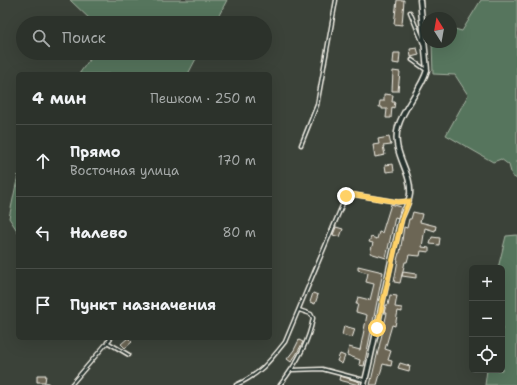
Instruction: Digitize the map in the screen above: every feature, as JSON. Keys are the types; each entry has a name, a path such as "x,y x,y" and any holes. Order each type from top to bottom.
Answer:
{"street":[{"path":"364,385 398,233 409,201 410,185 397,147 396,136 402,116 424,80 427,70 420,0"}],"lane":[{"path":"301,145 317,105 336,0"},
{"path":"410,12 425,49"},
{"path":"412,60 427,70"},
{"path":"236,385 250,379 269,362 285,342 346,196 350,194 398,202 409,201"},
{"path":"280,385 291,370 306,340 313,318 311,314 299,310"},
{"path":"71,385 108,340"},
{"path":"106,342 129,355"},
{"path":"291,370 322,369 365,380"}],"green space":[{"path":"70,0 227,0 219,16 87,16"},
{"path":"481,0 517,0 517,179 512,176 509,165 501,159 493,162 446,135 468,95 455,75 433,74 432,48 457,48 457,30 462,31"},
{"path":"89,60 195,60 189,72 80,72"},
{"path":"16,185 16,229 9,218"},
{"path":"517,235 517,385 485,385 487,373 505,373 505,265 499,265 506,236"}],"building":[{"path":"397,0 404,0 402,25 394,24"},
{"path":"417,48 419,55 411,57 410,49"},
{"path":"394,53 400,53 399,64 393,63"},
{"path":"393,71 400,72 398,91 392,91"},
{"path":"384,94 393,95 392,102 395,102 394,108 392,107 391,118 386,118 387,109 382,109 382,107 379,107 380,101 384,101"},
{"path":"389,137 391,145 383,146 385,155 375,157 373,145 379,144 378,139"},
{"path":"393,164 394,171 386,172 385,165"},
{"path":"391,204 401,207 398,218 395,217 386,258 370,253 373,243 369,242 371,237 377,239 379,232 382,233"},
{"path":"413,212 422,214 420,222 436,226 435,231 425,228 422,247 429,248 429,252 421,251 420,256 409,255 407,262 405,262 400,283 394,282 404,227 407,228 409,219 411,219"},
{"path":"336,227 343,229 340,237 333,235"},
{"path":"432,237 440,238 439,245 430,244"},
{"path":"358,266 383,272 364,366 359,365 360,360 347,355 349,347 360,350 367,315 356,312 358,304 356,304 358,297 370,300 374,284 366,282 368,273 358,270"},
{"path":"403,272 416,274 416,278 402,276"},
{"path":"313,293 318,295 315,304 310,302"},
{"path":"390,295 397,296 395,307 402,308 402,312 398,311 395,326 392,325 385,349 391,351 388,360 392,361 391,366 383,364 377,385 370,385 387,313 384,313 386,305 388,305"},
{"path":"344,326 355,329 352,338 342,335"},
{"path":"126,340 130,340 132,342 125,348 121,344"},
{"path":"299,340 303,342 291,362 287,359"},
{"path":"340,354 345,356 342,364 337,361"},
{"path":"400,363 410,366 409,371 398,368"},
{"path":"37,375 46,375 45,382 37,382"},
{"path":"340,376 360,382 359,385 339,380"}],"route":[{"path":"346,196 350,194 398,202 409,201 402,218 377,328"}]}
